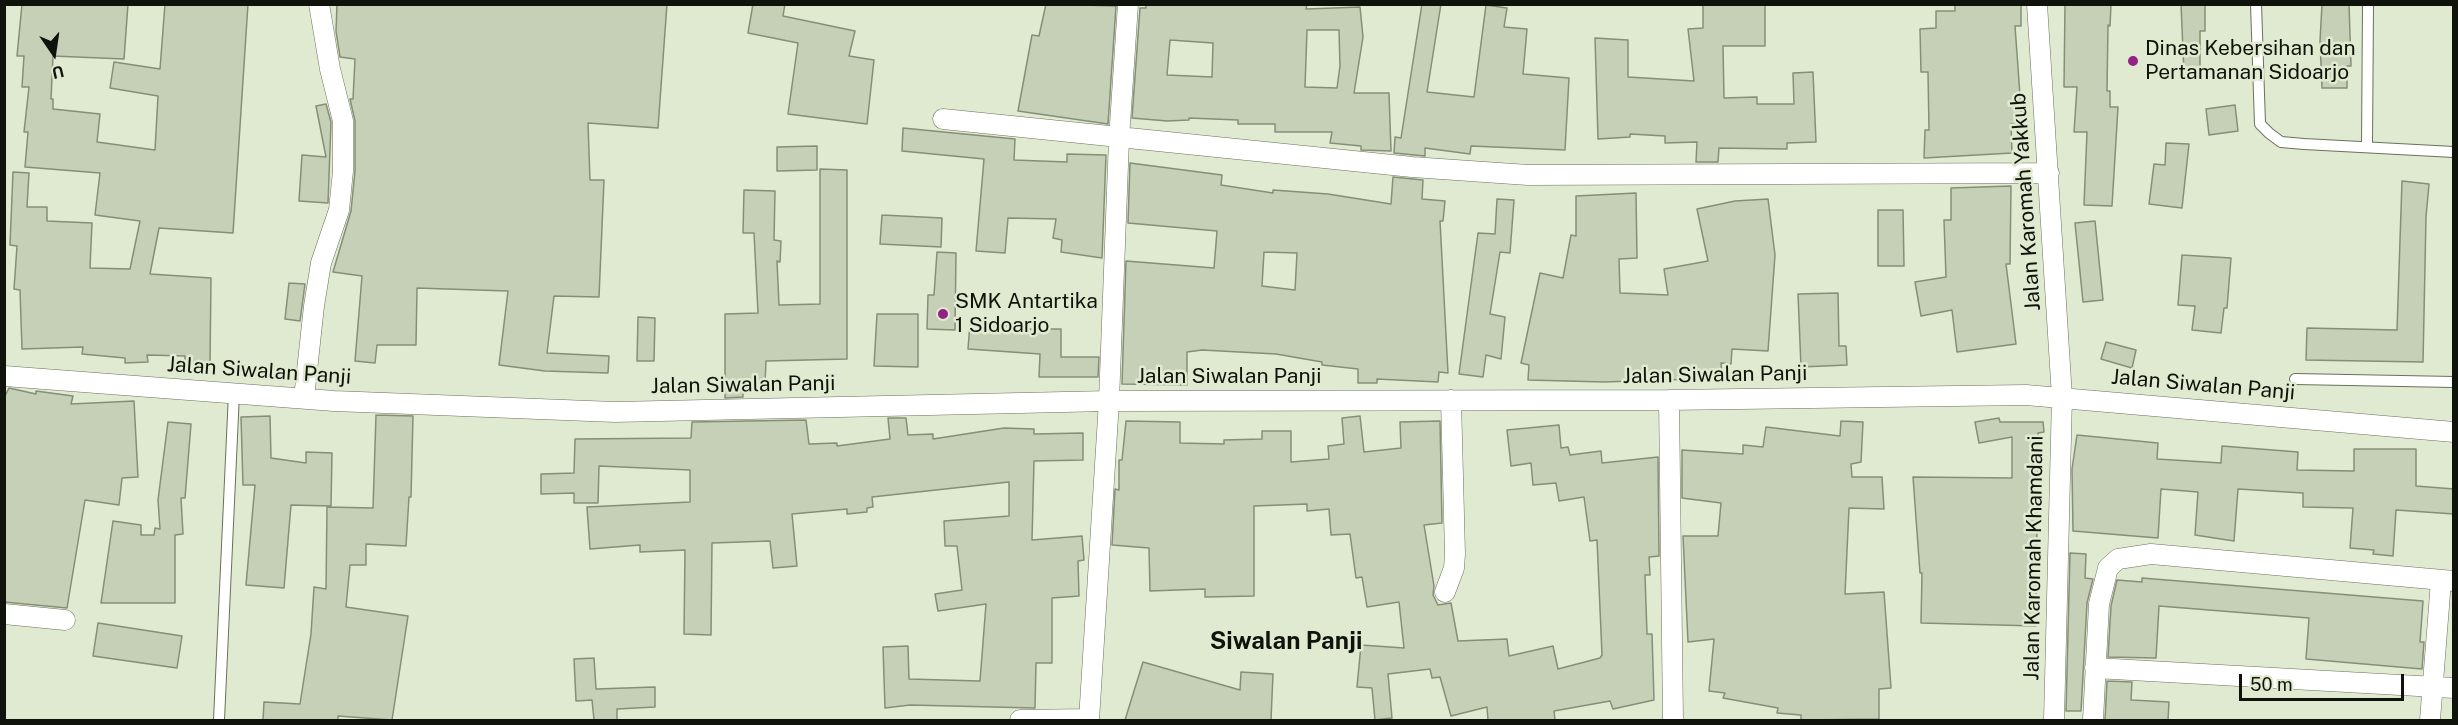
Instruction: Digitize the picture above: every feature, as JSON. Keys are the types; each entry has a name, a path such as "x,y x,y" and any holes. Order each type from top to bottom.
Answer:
{"street":[{"path":"304,398 321,262 339,210 343,171 343,121 330,69 319,4"},
{"path":"1020,720 1089,720 1109,401 1119,139 1128,4"},
{"name":"Jalan Karomah Yakkub","path":"2037,4 2062,397"},
{"path":"943,119 1119,139 1412,167 1528,175 2049,173"},
{"name":"Jalan Siwalan Panji","path":"4,376 304,398 615,412 1109,401 1669,400 2025,395 2453,431"},
{"name":"Jalan Karomah Khamdani","path":"2054,720 2062,397"},
{"path":"1445,592 1454,568 1455,554 1451,400"},
{"path":"1669,400 1673,720"},
{"path":"2093,720 2103,582 2108,568 2118,560 2151,554 2447,581 2432,686 2430,720"},
{"path":"4,614 65,620"},
{"path":"2095,668 2454,688"}],"lane":[{"path":"2256,4 2260,124 2281,141 2454,153"},
{"path":"2367,146 2368,4"},
{"path":"2295,379 2454,382"},
{"path":"219,720 234,393"}],"building":[{"path":"22,4 128,4 124,59 53,56 51,99 53,99 53,109 100,114 97,142 155,150 158,96 110,88 114,62 160,69 165,4 248,4 233,233 159,228 150,274 211,278 210,364 185,365 185,356 147,355 148,362 125,363 125,358 82,354 83,347 22,349 20,290 14,289 17,246 10,245 13,172 29,173 27,207 47,207 47,221 92,223 90,268 130,269 140,221 95,215 100,173 25,167 28,132 24,132 29,87 22,87 24,56 17,56"},
{"path":"337,4 667,4 658,128 588,123 590,180 604,180 599,297 554,296 547,353 609,356 608,373 545,371 499,365 508,291 417,288 416,345 377,345 375,363 355,361 362,276 333,272 351,211 355,171 355,121 350,99 353,99 355,59 340,57 336,31"},
{"path":"753,4 785,4 783,16 855,31 849,56 874,60 867,124 788,114 798,43 748,33"},
{"path":"1046,4 1116,6 1108,124 1018,111 1032,35 1039,36"},
{"path":"1146,4 1307,4 1306,9 1360,7 1363,37 1354,93 1389,93 1391,151 1361,150 1361,146 1330,143 1332,132 1275,132 1275,124 1238,124 1238,120 1189,118 1189,120 1167,121 1132,118 1140,8 1146,8","holes":["1307,30 1339,30 1340,66 1337,88 1305,87","1170,40 1213,43 1212,77 1167,75"]},
{"path":"1422,4 1441,4 1427,92 1474,97 1486,5 1507,8 1504,27 1527,29 1523,74 1569,78 1565,150 1471,146 1470,154 1425,148 1425,156 1394,153 1395,137 1401,138"},
{"path":"1703,4 1765,4 1765,46 1723,46 1724,98 1757,97 1757,104 1794,104 1793,73 1813,72 1816,142 1787,143 1787,149 1719,148 1718,162 1696,162 1697,142 1665,143 1665,136 1630,134 1630,137 1598,139 1595,38 1628,40 1628,77 1694,81 1688,29 1703,28"},
{"path":"1955,4 2021,4 2021,26 2015,26 2022,123 2011,124 2012,153 1924,158 1925,130 1929,130 1928,72 1921,72 1920,29 1936,28 1936,11 1955,11"},
{"path":"2065,4 2111,4 2110,26 2108,25 2107,91 2110,91 2110,107 2118,107 2112,206 2084,205 2087,132 2074,132 2077,87 2064,87"},
{"path":"2181,4 2205,4 2205,31 2200,31 2200,74 2184,74"},
{"path":"2322,4 2349,4 2351,66 2347,66 2347,88 2322,88 2320,41"},
{"path":"326,104 331,122 328,203 299,201 302,155 326,157 316,106"},
{"path":"2235,105 2238,131 2209,135 2206,109"},
{"path":"903,128 1015,139 1014,160 1067,162 1067,154 1106,155 1102,258 1061,252 1062,240 1053,238 1056,219 1008,218 1005,253 976,251 984,159 902,151"},
{"path":"2166,143 2189,144 2182,208 2149,204 2154,164 2165,165"},
{"path":"817,146 817,170 777,171 777,147"},
{"path":"1130,163 1222,175 1221,185 1273,193 1273,190 1328,194 1391,204 1393,177 1423,180 1422,199 1445,201 1443,221 1440,221 1448,373 1439,372 1438,382 1377,379 1377,383 1358,383 1358,369 1322,365 1322,362 1276,354 1202,350 1187,352 1187,385 1122,384 1126,261 1214,268 1217,231 1128,223","holes":["1264,252 1297,253 1295,290 1262,286"]},
{"path":"820,169 847,170 847,359 766,361 765,384 743,384 743,397 725,398 725,314 758,313 754,233 743,233 744,190 775,191 774,240 781,241 780,262 777,261 779,305 820,304"},
{"path":"2402,181 2429,184 2426,217 2423,362 2306,360 2307,328 2397,330"},
{"path":"2011,186 2010,264 2006,264 2016,344 1957,352 1952,310 1921,316 1915,282 1946,277 1944,220 1951,220 1951,188"},
{"path":"1636,193 1637,258 1619,259 1620,293 1668,295 1664,269 1708,261 1697,209 1735,201 1768,199 1775,255 1768,351 1732,349 1731,364 1721,363 1722,375 1696,376 1696,379 1604,382 1528,380 1529,365 1521,363 1540,273 1563,278 1571,235 1576,236 1576,196"},
{"path":"1497,199 1514,200 1510,253 1500,252 1490,314 1505,317 1501,359 1486,355 1483,377 1459,374 1478,233 1495,234"},
{"path":"1878,210 1903,210 1904,266 1878,266"},
{"path":"882,215 942,218 941,247 880,244"},
{"path":"2095,221 2103,300 2083,302 2075,223"},
{"path":"937,252 956,253 955,330 927,329 928,295 934,295"},
{"path":"2182,255 2231,258 2227,308 2224,308 2221,333 2192,330 2195,306 2178,305"},
{"path":"289,283 305,284 300,321 285,319"},
{"path":"1838,293 1839,346 1846,346 1847,365 1801,367 1798,294"},
{"path":"877,314 918,314 918,367 874,366"},
{"path":"638,317 655,318 654,361 637,361"},
{"path":"970,323 1027,326 1027,329 1061,329 1061,357 1099,357 1098,377 1039,377 1040,354 968,349"},
{"path":"2106,342 2136,350 2132,368 2101,359"},
{"path":"9,388 36,394 36,391 73,396 71,404 134,401 138,477 122,478 119,505 85,500 67,608 4,602 4,398"},
{"path":"376,415 413,416 411,497 409,497 406,546 366,544 366,565 350,565 346,607 408,616 392,720 338,716 338,720 263,720 264,702 300,704 311,634 314,587 326,589 327,507 373,508"},
{"path":"270,416 271,458 306,463 306,452 332,453 331,506 291,505 284,588 246,585 255,485 243,485 241,417"},
{"path":"1360,416 1364,452 1401,448 1400,422 1440,421 1442,523 1424,525 1434,586 1433,595 1438,605 1451,603 1458,641 1507,639 1509,656 1553,646 1558,669 1600,658 1602,655 1597,540 1590,541 1584,497 1559,501 1556,483 1533,485 1531,463 1511,466 1507,430 1559,425 1561,448 1568,447 1570,455 1601,451 1602,463 1658,457 1659,556 1649,557 1650,575 1645,575 1647,634 1652,634 1654,700 1613,709 1610,701 1554,711 1555,720 1488,720 1487,707 1451,716 1440,677 1432,678 1430,669 1388,674 1392,718 1375,720 1372,688 1357,687 1361,645 1404,648 1399,602 1367,607 1362,577 1356,578 1350,534 1331,535 1329,509 1307,511 1307,504 1254,506 1254,596 1205,597 1205,589 1150,591 1149,548 1112,545 1115,489 1119,490 1119,460 1122,460 1126,421 1180,422 1180,443 1224,444 1224,440 1262,439 1262,431 1291,431 1291,462 1329,459 1328,446 1344,444 1342,418"},
{"path":"888,418 906,418 908,435 933,434 933,439 1004,428 1034,429 1034,434 1083,433 1083,460 1034,461 1032,540 1082,536 1084,560 1078,561 1079,596 1052,598 1052,663 1036,663 1035,708 910,705 885,708 883,647 908,646 909,679 980,681 986,604 938,611 935,594 962,590 957,546 945,546 944,521 1009,516 1009,482 872,497 873,507 867,508 867,512 847,514 847,509 792,514 797,566 773,568 770,541 712,543 711,635 684,634 685,550 640,552 640,545 590,549 587,507 690,502 690,470 599,466 598,503 574,503 574,493 541,494 541,474 574,473 575,439 691,438 692,422 806,420 809,444 837,443 837,446 890,439"},
{"path":"1999,418 2000,422 2043,422 2044,432 2038,433 2036,626 1921,623 1922,573 1920,573 1913,477 2012,478 2012,437 1979,443 1975,422"},
{"path":"1841,421 1863,422 1861,462 1851,464 1852,477 1882,477 1884,509 1849,508 1845,594 1884,592 1891,688 1879,689 1879,719 1801,720 1801,715 1777,713 1778,708 1723,698 1725,693 1709,691 1714,639 1688,642 1683,536 1718,536 1721,503 1682,498 1682,450 1743,454 1743,445 1763,447 1766,427 1840,436"},
{"path":"168,422 191,424 185,498 181,498 183,534 175,535 175,603 101,603 113,521 141,525 141,535 154,535 155,528 160,529 158,500"},
{"path":"2077,435 2158,443 2157,459 2221,463 2222,446 2298,452 2297,470 2354,471 2354,449 2416,449 2416,486 2454,489 2454,514 2396,510 2393,556 2373,554 2374,550 2350,548 2353,508 2303,507 2303,493 2238,489 2234,541 2195,535 2198,492 2161,489 2158,538 2073,531 2072,469"},
{"path":"2070,553 2086,554 2085,578 2093,579 2087,603 2081,711 2066,711"},
{"path":"2142,578 2423,601 2420,642 2424,642 2422,669 2306,659 2309,618 2159,606 2156,658 2108,657 2111,606 2117,580 2142,582"},
{"path":"98,623 182,636 177,668 93,656"},
{"path":"594,658 596,689 655,687 655,707 617,709 617,720 594,720 592,700 576,701 574,659"},
{"path":"1143,662 1240,690 1241,672 1273,674 1271,720 1125,720"},
{"path":"2107,681 2132,682 2131,700 2169,702 2168,720 2105,720"}],"place":[{"name":"Dinas Kebersihan dan Pertamanan Sidoarjo","path":"2133,61"},
{"name":"SMK Antartika 1 Sidoarjo","path":"943,314"}],"district":[{"name":"Siwalan Panji","path":"1286,642"}]}
